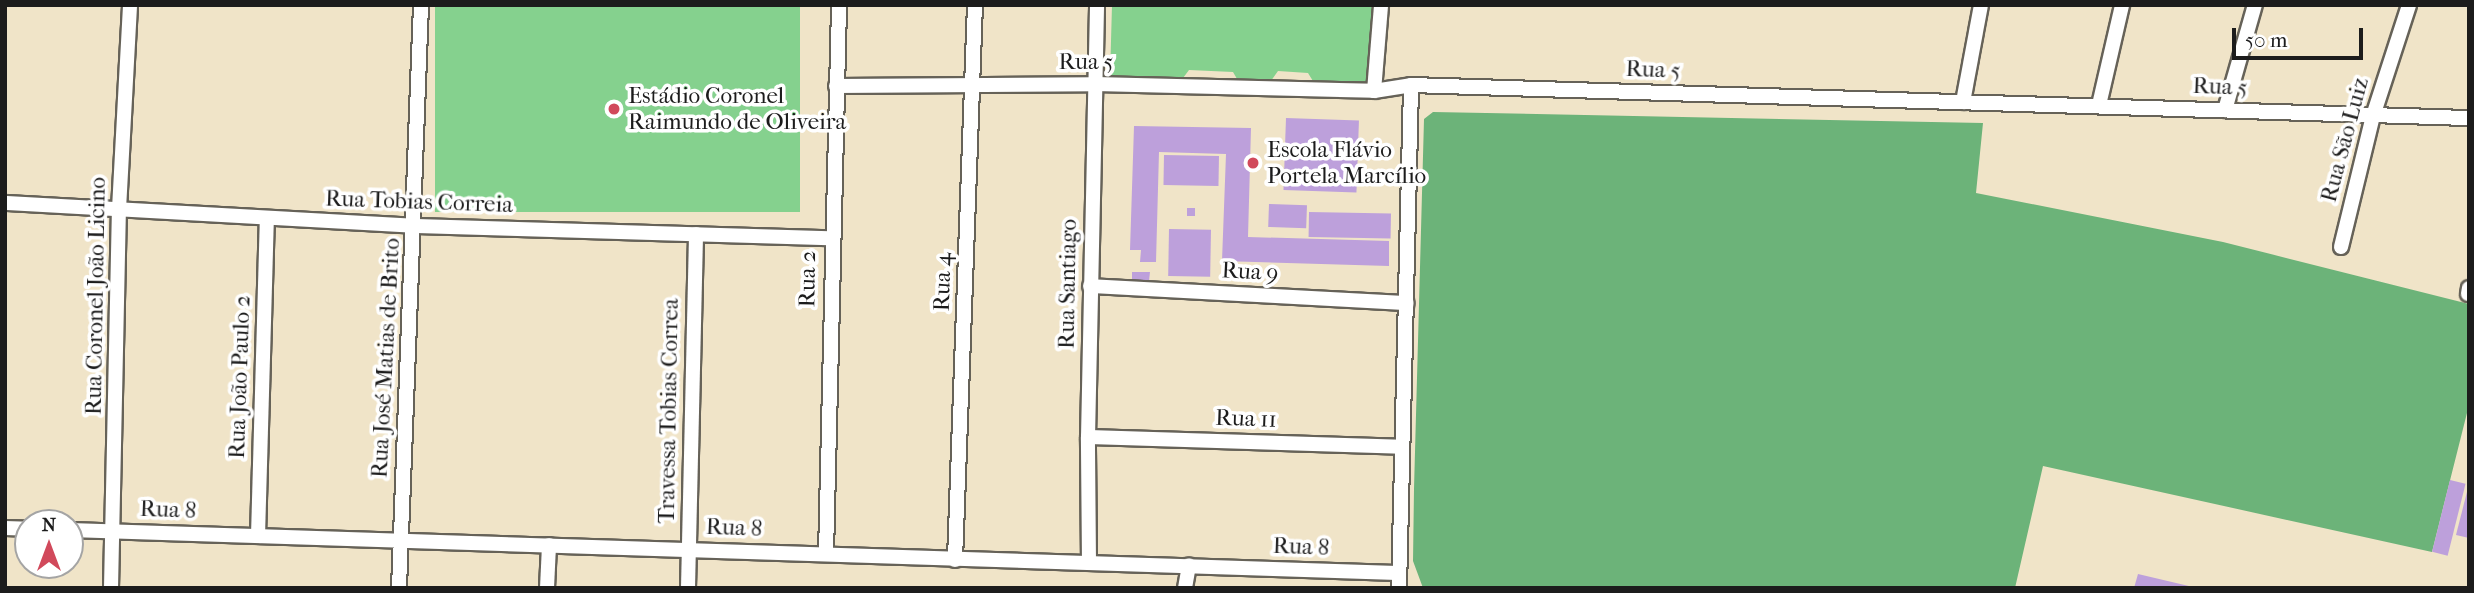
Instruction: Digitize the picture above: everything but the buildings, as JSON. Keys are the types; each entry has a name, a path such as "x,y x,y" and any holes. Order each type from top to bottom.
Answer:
{"street":[{"name":"Rua Coronel João Licino","path":"111,588 119,209 130,5"},
{"name":"Rua José Matias de Brito","path":"398,588 415,226 421,5"},
{"name":"Rua 2","path":"826,554 838,5"},
{"name":"Rua 4","path":"955,560 975,5"},
{"name":"Rua Santiago","path":"1089,563 1090,286 1097,5"},
{"path":"1374,91 1381,5"},
{"path":"1964,102 1981,5"},
{"path":"2099,105 2122,5"},
{"path":"2225,110 2255,5"},
{"name":"Rua São Luiz","path":"2340,247 2373,116 2409,5"},
{"name":"Rua 5","path":"836,86 1095,84 1374,91 1411,85 2469,118"},
{"name":"Rua 8","path":"84,530 955,560 1189,565 1398,580 1411,85"},
{"name":"Rua Tobias Correia","path":"5,202 415,226 831,238"},
{"name":"Rua João Paulo 2","path":"258,536 267,219"},
{"name":"Travessa Tobias Correa","path":"688,588 696,234"},
{"name":"Rua 9","path":"1090,286 1407,303"},
{"name":"Rua 11","path":"1088,437 1402,447"},
{"path":"547,588 549,545"},
{"path":"1185,588 1189,565"}],"green space":[{"name":"Estádio Coronel Raimundo de Oliveira","path":"435,5 800,5 800,212 435,212"},
{"path":"1112,5 1376,5 1368,82 1364,88 1316,86 1308,73 1278,71 1268,85 1240,84 1233,72 1189,70 1180,82 1115,80 1110,77"},
{"path":"1433,112 1983,123 1976,193 2223,242 2469,304 2469,405 2432,552 2043,466 2015,588 1423,588 1413,561 1414,489 1424,119"}],"place":[{"name":"Estádio Coronel Raimundo de Oliveira","path":"614,109"},
{"name":"Escola Flávio Portela Marcílio","path":"1253,163"}]}
